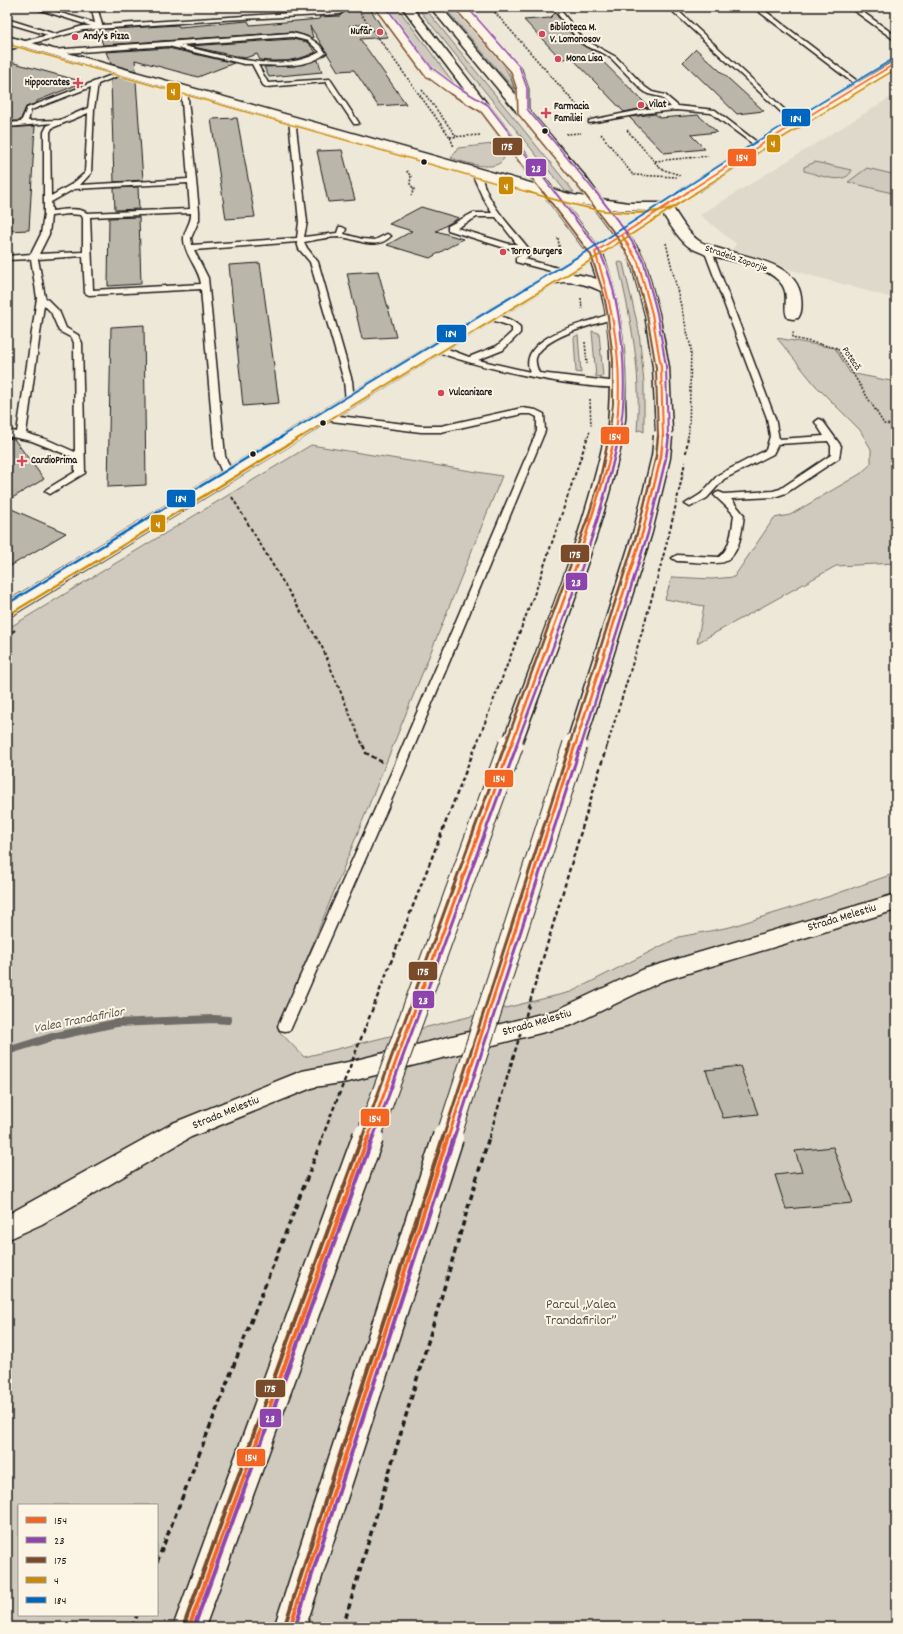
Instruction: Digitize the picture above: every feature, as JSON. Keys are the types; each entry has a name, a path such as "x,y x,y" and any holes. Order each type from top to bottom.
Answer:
{"main road":[{"path":"380,7 427,71 453,90 484,108"},
{"path":"189,1627 576,567 604,482 616,426 618,385 617,340 608,288 595,252 407,7"},
{"path":"290,1627 643,531 661,457 664,430 661,366 652,314 638,262 622,235 599,204 435,7"},
{"path":"460,7 515,69 522,89 522,111"},
{"path":"7,39 484,173 550,193 599,204 647,208 665,207"},
{"path":"7,610 556,276 759,146 896,63"},
{"name":"Stradela Zoporjie","path":"665,207 694,244 764,267 784,277 790,284 794,298 793,315"},
{"path":"556,276 583,279 601,284 608,288"},
{"name":"Strada Melestiu","path":"7,1228 32,1216 182,1130 311,1078 348,1072 563,1018 653,974 896,902"}],"lane":[{"path":"34,7 99,26"},
{"path":"98,7 95,10 99,26"},
{"path":"293,7 297,13"},
{"path":"555,7 581,40 588,45 607,53 623,65 643,88 650,93 663,96 676,108"},
{"path":"671,7 796,123"},
{"path":"756,7 859,85"},
{"path":"852,7 896,39"},
{"path":"7,48 72,30 99,26 221,15 340,12"},
{"path":"7,21 54,35"},
{"path":"51,52 165,43 304,36 311,39 323,53 303,61 254,63 244,62 165,43"},
{"path":"254,63 266,85 328,80 356,123"},
{"path":"24,124 29,109 124,72"},
{"path":"47,201 82,181 88,173 91,109 96,84"},
{"path":"184,89 195,220 187,238 189,248 204,278 220,456 228,475"},
{"path":"591,122 646,111 676,108 713,110 759,146"},
{"path":"21,435 41,298 34,257 45,234 48,214 47,132 49,127 59,121 91,109"},
{"path":"292,119 303,222 300,240 304,249 314,262 348,381 350,401"},
{"path":"7,125 59,121"},
{"path":"484,173 478,178 479,186 498,215 528,253 518,260 556,276"},
{"path":"73,187 192,181"},
{"path":"48,214 81,212 85,215 194,211"},
{"path":"85,215 87,218 89,293 204,286"},
{"path":"498,215 476,215 451,228 508,246 522,246"},
{"path":"189,248 300,240 341,232 362,242 376,242 387,236"},
{"path":"690,504 709,491 714,483 721,477 770,452 773,446 775,434 772,418 709,254 694,244"},
{"path":"7,258 87,254"},
{"path":"41,298 55,311 62,329 75,337 78,343 80,473 50,491"},
{"path":"469,360 500,348 516,333 516,328 510,324 489,316"},
{"path":"535,374 531,365 533,356 544,343 571,331 613,316"},
{"path":"437,348 469,360 535,374 618,385"},
{"path":"285,1026 398,771 541,431 541,416 533,412 522,411 441,429 421,429 323,417"},
{"path":"709,491 724,497 774,494 783,491 836,456 836,446 819,422"},
{"path":"7,434 21,435 38,439 80,457"},
{"path":"774,442 831,438"},
{"path":"677,558 721,560 728,557 738,527 739,515 724,497"}],"path":[{"path":"355,7 450,137 455,149 446,163"},
{"path":"346,26 368,24"},
{"path":"616,117 661,169 704,182"},
{"path":"563,135 584,132"},
{"path":"655,162 748,153"},
{"path":"411,196 414,190 413,186 410,184 410,176 407,172 413,169"},
{"name":"Potecă","path":"793,315 793,338 837,348 884,424 896,426"},
{"path":"158,1559 327,1131 532,601 568,501 591,427"},
{"path":"343,1627 561,897 648,612 675,513 684,473 689,430"},
{"path":"232,497 322,647 366,753 398,771"},
{"path":"132,1627 137,1616"}],"shaded area":[{"path":"896,94 896,299 730,253 736,244 700,215"}],"green space":[{"path":"387,7 397,7 459,90 457,90 435,70"},
{"path":"417,7 424,7 574,192 566,192"},
{"path":"444,7 454,7 489,46 505,68 514,89"},
{"path":"493,144 504,158 500,163 479,166 451,158 458,148"},
{"path":"815,162 851,170 851,172 847,176 836,179 804,171 804,167"},
{"path":"867,168 896,175 896,194 848,182"},
{"path":"618,263 623,263 639,331 644,383 644,432 640,430 637,431 637,366 631,326"},
{"path":"592,331 599,333 603,376 596,377"},
{"path":"578,335 581,373 576,372 574,337"},
{"path":"777,338 835,348 850,373 896,382 896,563 836,566 697,643 704,606 665,599 672,577 712,579 734,577 774,518 790,515 860,474 871,464 871,449 860,430 816,386"},
{"name":"Parcul „Valea Trandafirilor”","path":"311,445 502,476 278,1030 304,1057 571,992 679,937 730,927 827,897 896,873 896,1627 7,1627 7,629"}],"building":[{"path":"312,7 369,7 388,37 360,39 406,104 378,106 354,70 338,71 310,26 313,38 292,32 103,45 98,30 178,25 179,27 248,21 250,25 320,19 319,17 340,16 344,12 340,8 314,10"},
{"path":"555,13 578,42 591,50 649,107 624,112 572,58 561,59 524,20 550,18"},
{"path":"292,39 307,42 316,52 304,57 287,61 269,61 260,60 257,54 245,58 189,46"},
{"path":"168,48 234,63 198,77 135,60 136,71 111,64 106,52"},
{"path":"696,49 764,111 737,114 683,62"},
{"path":"318,60 322,72 269,77 264,67 294,66"},
{"path":"7,61 84,82 26,107 20,121 9,121 10,106 7,105"},
{"path":"121,76 136,81 143,180 114,182 111,80"},
{"path":"655,114 660,118 698,115 717,132 691,135 705,149 664,153 629,117"},
{"path":"237,118 255,217 226,219 211,119"},
{"path":"35,126 29,230 7,231 8,128"},
{"path":"342,150 355,200 328,202 317,151"},
{"path":"138,187 139,209 115,210 114,188"},
{"path":"421,207 459,218 436,231 463,239 430,258 387,245 412,231 389,224"},
{"path":"139,217 141,284 108,286 109,218"},
{"path":"260,263 279,403 243,406 229,265"},
{"path":"378,271 396,337 362,339 347,273"},
{"path":"144,325 146,485 108,487 111,327"},
{"path":"7,438 14,439 44,479 7,501"},
{"path":"7,507 66,533 7,568"},
{"path":"740,1066 758,1114 723,1118 706,1070"},
{"path":"833,1147 853,1203 786,1209 775,1175 802,1172 795,1151"}],"waterway":[{"name":"Valea Trandafirilor","path":"7,1051 52,1037 116,1023 214,1019 228,1020"}],"transit line":[{"name":"23","path":"194,1627 581,569 608,484 621,426 624,381 621,336 613,292 599,250 488,105 456,86 431,67 386,7"},
{"name":"23","path":"295,1627 590,717 648,533 666,458 669,432 666,366 657,313 643,260 626,232 603,201 527,109 527,88 519,66 467,7"},
{"name":"175","path":"184,1625 571,565 600,479 611,425 614,382 612,338 604,295 591,255 481,112 450,94 424,75 376,10"},
{"name":"175","path":"285,1625 638,530 656,456 659,431 656,368 647,315 633,264 618,238 595,207 518,114 517,90 511,72 456,10"},
{"name":"4","path":"7,44 570,204 636,214 662,211 675,207"},
{"name":"184","path":"7,604 592,248 756,142 893,59"},
{"name":"154","path":"189,1627 564,601 606,472 615,435 618,412 618,365 613,319 595,252 759,146 896,63"},
{"name":"4","path":"10,614 598,256 762,150 896,69"},
{"name":"154","path":"290,1627 585,715 643,531 654,487 661,457 664,431 661,367 652,314 638,262 622,235"}],"place":[{"name":"Nufăr","path":"380,32"},
{"name":"Biblioteca M. V. Lomonosov","path":"542,34"},
{"name":"Andy's Pizza","path":"75,37"},
{"name":"Mona Lisa","path":"558,59"},
{"name":"Hippocrates","path":"78,83"},
{"name":"Vilat","path":"641,105"},
{"name":"Farmacia Familiei","path":"546,113"},
{"name":"Torro Burgers","path":"503,252"},
{"name":"Vulcanizare","path":"441,393"},
{"name":"CardioPrima","path":"22,461"}]}
